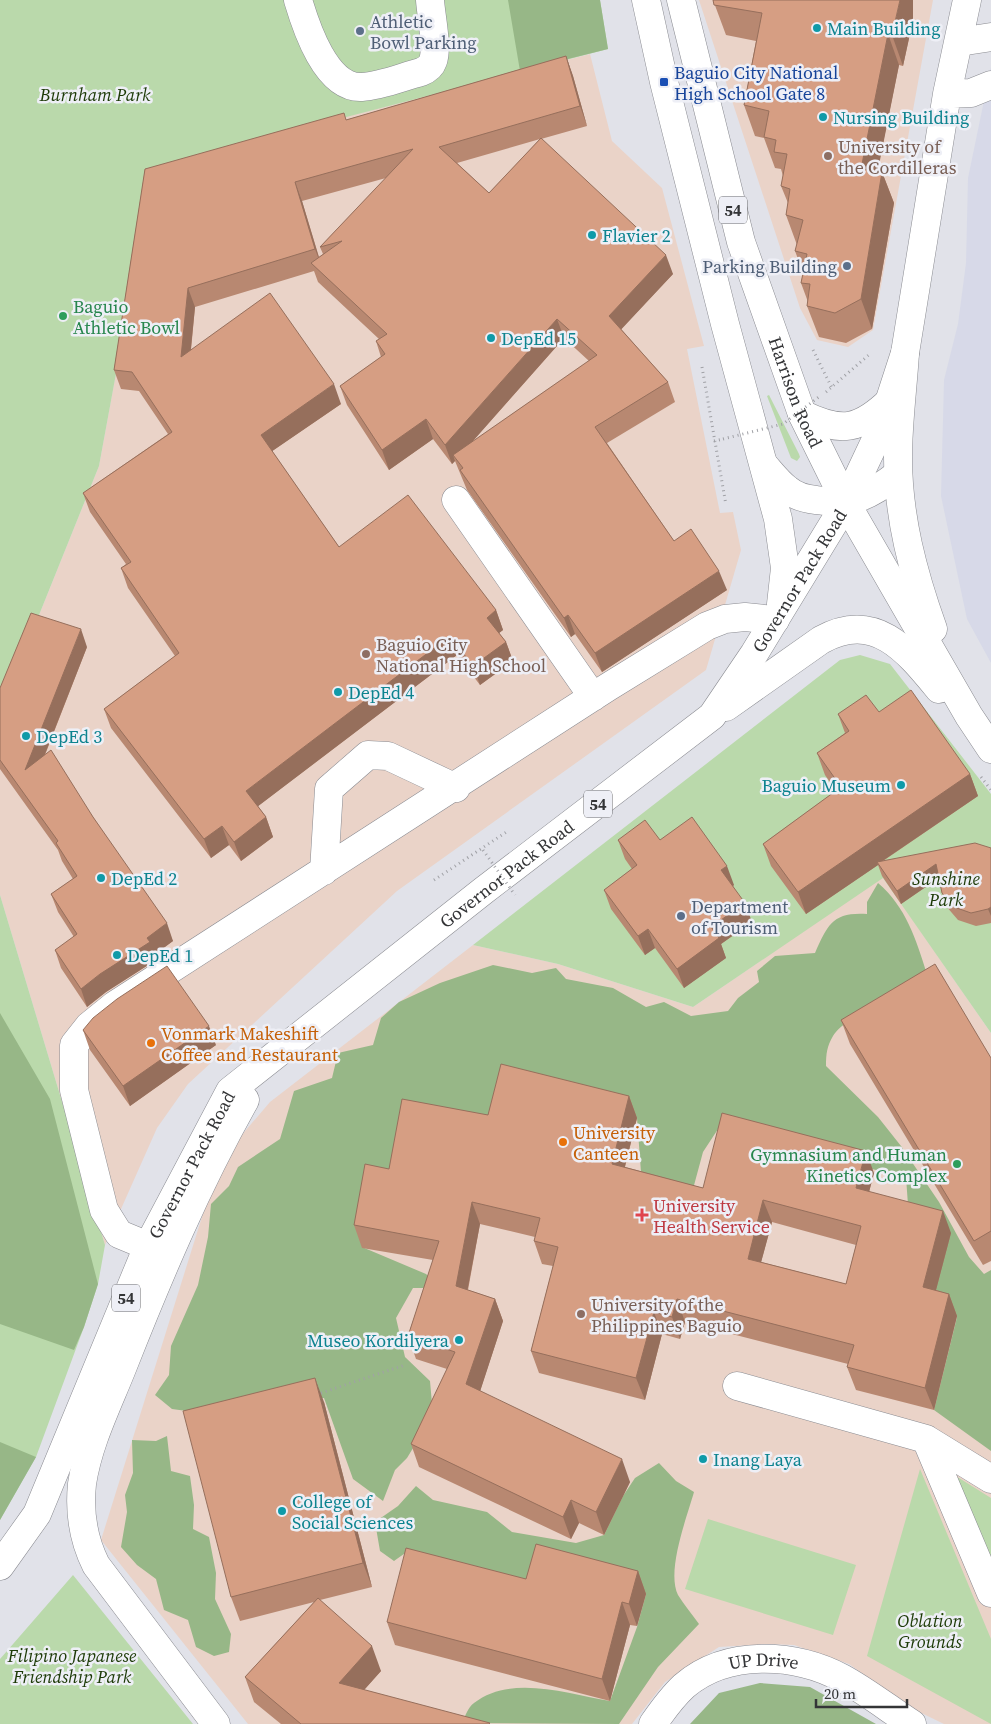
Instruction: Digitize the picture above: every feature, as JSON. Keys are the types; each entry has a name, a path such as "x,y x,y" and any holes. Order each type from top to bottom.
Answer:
{"main road":[{"path":"298,0 307,29 331,73 345,84 361,87 421,72 433,62 434,49 430,0"},
{"name":"54","path":"646,0 664,82 718,295 764,465 784,553 785,579 777,616"},
{"name":"Harrison Road","path":"680,0 741,242 811,405 846,503 991,749"},
{"name":"Governor Pack Road","path":"0,1566 37,1514 148,1246 230,1091 280,1050 712,716 777,616 846,503 879,433 891,400 905,353 948,94 967,0"},
{"path":"959,42 985,40 991,37"},
{"path":"948,94 971,93 991,85"},
{"path":"905,353 899,429 898,474 905,534 917,580 936,636 970,716"},
{"path":"811,405 823,424 840,427 867,419 891,400"},
{"path":"764,465 788,490 805,499 846,503 866,496 898,474"},
{"path":"456,500 593,697"},
{"path":"148,1246 119,1234 104,1210 74,1090 74,1045 90,1026 115,1005 456,788 593,697 707,626 725,619 777,616"},
{"path":"712,716 821,640 838,631 865,630 884,636 906,651 991,754"},
{"path":"324,871 329,789 368,755 388,756 456,788"},
{"path":"216,1724 96,1565 89,1551 82,1524 82,1483 90,1449 166,1258 244,1101 280,1050"},
{"path":"737,1386 926,1439 991,1479"},
{"path":"926,1439 991,1593"},
{"name":"UP Drive","path":"653,1724 685,1686 712,1670 741,1659 767,1659 813,1666 842,1678 912,1724"}],"path":[{"path":"832,388 871,353"},
{"path":"702,367 726,505"},
{"path":"714,441 783,424 811,405"},
{"path":"434,880 508,831"},
{"path":"482,849 515,895"},
{"path":"321,1393 405,1364"}],"shaded area":[{"name":"University of the Cordilleras","path":"699,0 933,0 873,330 848,347 817,340 800,308"},
{"name":"Baguio City National High School","path":"590,54 612,141 662,188 704,346 687,349 720,513 733,512 741,550 706,670 397,891 188,1084 157,1128 105,1245 0,895 0,712 99,466 154,166"},
{"path":"991,67 991,663 967,619 941,496 944,380 958,324 966,263 968,178"},
{"name":"University of the Philippines Baguio","path":"883,877 991,1033 991,1724 944,1724 907,1706 849,1664 794,1645 768,1644 719,1647 665,1682 632,1724 248,1724 101,1540 211,1188 234,1144 270,1102 473,945 558,964 693,1007"}],"green space":[{"name":"Baguio Athletic Bowl","path":"0,0 600,0 608,49 154,167 99,466 0,712"},
{"path":"508,0 600,0 608,49 520,71"},
{"path":"769,395 799,454 800,457 797,461 791,458 767,396"},
{"name":"Sunshine Park","path":"860,655 890,664 991,794 991,1033 883,878 693,1007 558,964 473,945 840,660"},
{"path":"878,883 896,902 909,924 927,974 862,1012 839,1029 828,1047 826,1066 878,1117 901,1146 939,1202 969,1257 984,1274 991,1270 991,1451 934,1410 957,1317 931,1309 908,1205 906,1177 731,1136 720,1126 703,1152 693,1189 642,1186 637,1118 496,1137 362,1247 426,1274 441,1288 413,1288 396,1318 405,1357 430,1381 433,1415 407,1458 395,1470 383,1501 353,1479 324,1398 194,1412 172,1409 155,1395 169,1375 171,1346 198,1285 208,1237 211,1204 229,1186 238,1167 280,1139 294,1091 332,1078 338,1053 373,1045 381,1018 399,1002 440,983 493,965 532,973 556,968 566,979 613,988 646,1007 664,1002 691,1016 728,1011 738,998 759,982 757,971 775,956 815,953 828,927 833,922 846,915 867,914 867,902"},
{"path":"0,895 105,1245 98,1284 36,1457 0,1520"},
{"path":"0,1013 50,1099 98,1284 84,1327 74,1350 0,1324"},
{"path":"167,1436 171,1471 190,1476 194,1505 193,1529 209,1537 216,1573 215,1599 231,1634 229,1652 214,1656 196,1647 188,1620 164,1610 156,1579 137,1565 121,1547 127,1512 125,1495 133,1473 132,1440 156,1441"},
{"path":"0,1442 36,1457 0,1520"},
{"path":"659,1463 676,1481 694,1492 679,1544 674,1572 678,1595 699,1624 658,1667 619,1724 462,1723 468,1710 474,1703 489,1694 505,1689 540,1688 610,1701 637,1627 646,1594 532,1591 408,1551 394,1561 380,1551 375,1522 398,1506 416,1486 433,1500 487,1512 512,1532 576,1543 604,1535 623,1496 635,1478"},
{"name":"Oblation Grounds","path":"920,1469 991,1639 991,1724 867,1656"},
{"path":"951,1473 991,1498 991,1563"},
{"path":"708,1519 856,1565 833,1635 685,1589"},
{"name":"Filipino Japanese Friendship Park","path":"73,1575 193,1724 0,1724 0,1659"},
{"path":"760,1683 810,1687 876,1724 690,1724 719,1693"}],"building":[{"name":"University of the Cordilleras","path":"713,0 900,0 892,35 888,34 861,169 882,172 861,299 835,313 807,306 810,284 801,283 807,254 795,251 803,220 786,215 790,189 781,186 787,154 774,152 776,140 764,137 769,111 744,105 762,13 714,5"},
{"path":"566,56 580,106 439,147 489,193 541,138 666,255 609,316 668,382 595,427 674,541 691,529 719,571 595,653 568,615 564,618 460,470 463,468 453,455 597,355 557,319 445,445 426,419 382,450 340,386 385,354 376,341 387,334 311,263 342,241 320,247 413,149 295,182 315,249 188,288 181,357 270,293 334,384 261,435 339,547 408,495 496,610 487,618 506,642 473,666 450,636 246,791 266,817 234,842 222,826 204,839 104,709 179,653 121,568 131,562 83,493 172,432 132,372 114,370 145,169 344,113 346,120"},
{"path":"31,613 81,629 25,770 51,750 93,817 167,923 147,938 150,942 100,974 81,989 55,950 77,934 51,894 77,876 56,843 58,841 0,760 0,688"},
{"path":"911,690 970,774 798,892 763,844 841,787 817,753 849,731 838,714 866,695 879,712"},
{"name":"Department of Tourism","path":"692,817 727,866 721,870 745,903 711,927 719,938 677,969 648,929 638,936 604,890 637,865 618,840 645,820 660,840"},
{"path":"975,843 991,848 991,907 971,913 954,907 942,893 936,864 897,891 877,862"},
{"name":"Gymnasium and Human Kinetics Complex","path":"935,964 991,1058 991,1231 974,1241 841,1020"},
{"name":"Vonmark Makeshift Coffee and Restaurant","path":"167,966 209,1026 123,1086 83,1030 93,1018 117,999"},
{"path":"501,1064 629,1096 612,1164 703,1188 722,1113 866,1151 856,1188 943,1211 923,1287 949,1294 925,1388 847,1367 854,1345 677,1299 672,1317 654,1312 636,1378 531,1351 558,1247 534,1241 540,1218 472,1202 456,1286 495,1299 466,1384 622,1459 596,1512 571,1500 563,1517 411,1444 455,1352 408,1336 439,1241 354,1225 365,1164 389,1169 402,1099 488,1115","holes":["763,1200 861,1226 846,1284 748,1259"]},
{"name":"College of Social Sciences","path":"315,1378 363,1563 231,1597 183,1411"},
{"path":"536,1544 638,1571 629,1604 622,1602 602,1679 387,1622 406,1548 526,1579"},
{"path":"318,1598 372,1646 339,1683 490,1723 301,1724 245,1677"}],"place":[{"name":"Main Building","path":"817,28"},
{"name":"Athletic Bowl Parking","path":"360,31"},
{"name":"Baguio City National High School Gate 8","path":"664,82"},
{"name":"Nursing Building","path":"823,117"},
{"name":"University of the Cordilleras","path":"828,156"},
{"name":"Flavier 2","path":"592,235"},
{"name":"Parking Building","path":"847,266"},
{"name":"Baguio Athletic Bowl","path":"63,316"},
{"name":"DepEd 15","path":"491,338"},
{"name":"Baguio City National High School","path":"366,654"},
{"name":"DepEd 4","path":"338,692"},
{"name":"DepEd 3","path":"26,736"},
{"name":"Baguio Museum","path":"901,785"},
{"name":"DepEd 2","path":"101,878"},
{"name":"Department of Tourism","path":"681,916"},
{"name":"DepEd 1","path":"117,955"},
{"name":"Vonmark Makeshift Coffee and Restaurant","path":"151,1043"},
{"name":"University Canteen","path":"563,1142"},
{"name":"Gymnasium and Human Kinetics Complex","path":"957,1164"},
{"name":"University Health Service","path":"642,1215"},
{"name":"University of the Philippines Baguio","path":"581,1314"},
{"name":"Museo Kordilyera","path":"459,1340"},
{"name":"Inang Laya","path":"703,1459"},
{"name":"College of Social Sciences","path":"282,1511"}],"park label":[{"name":"Burnham Park","path":"95,94"}]}
